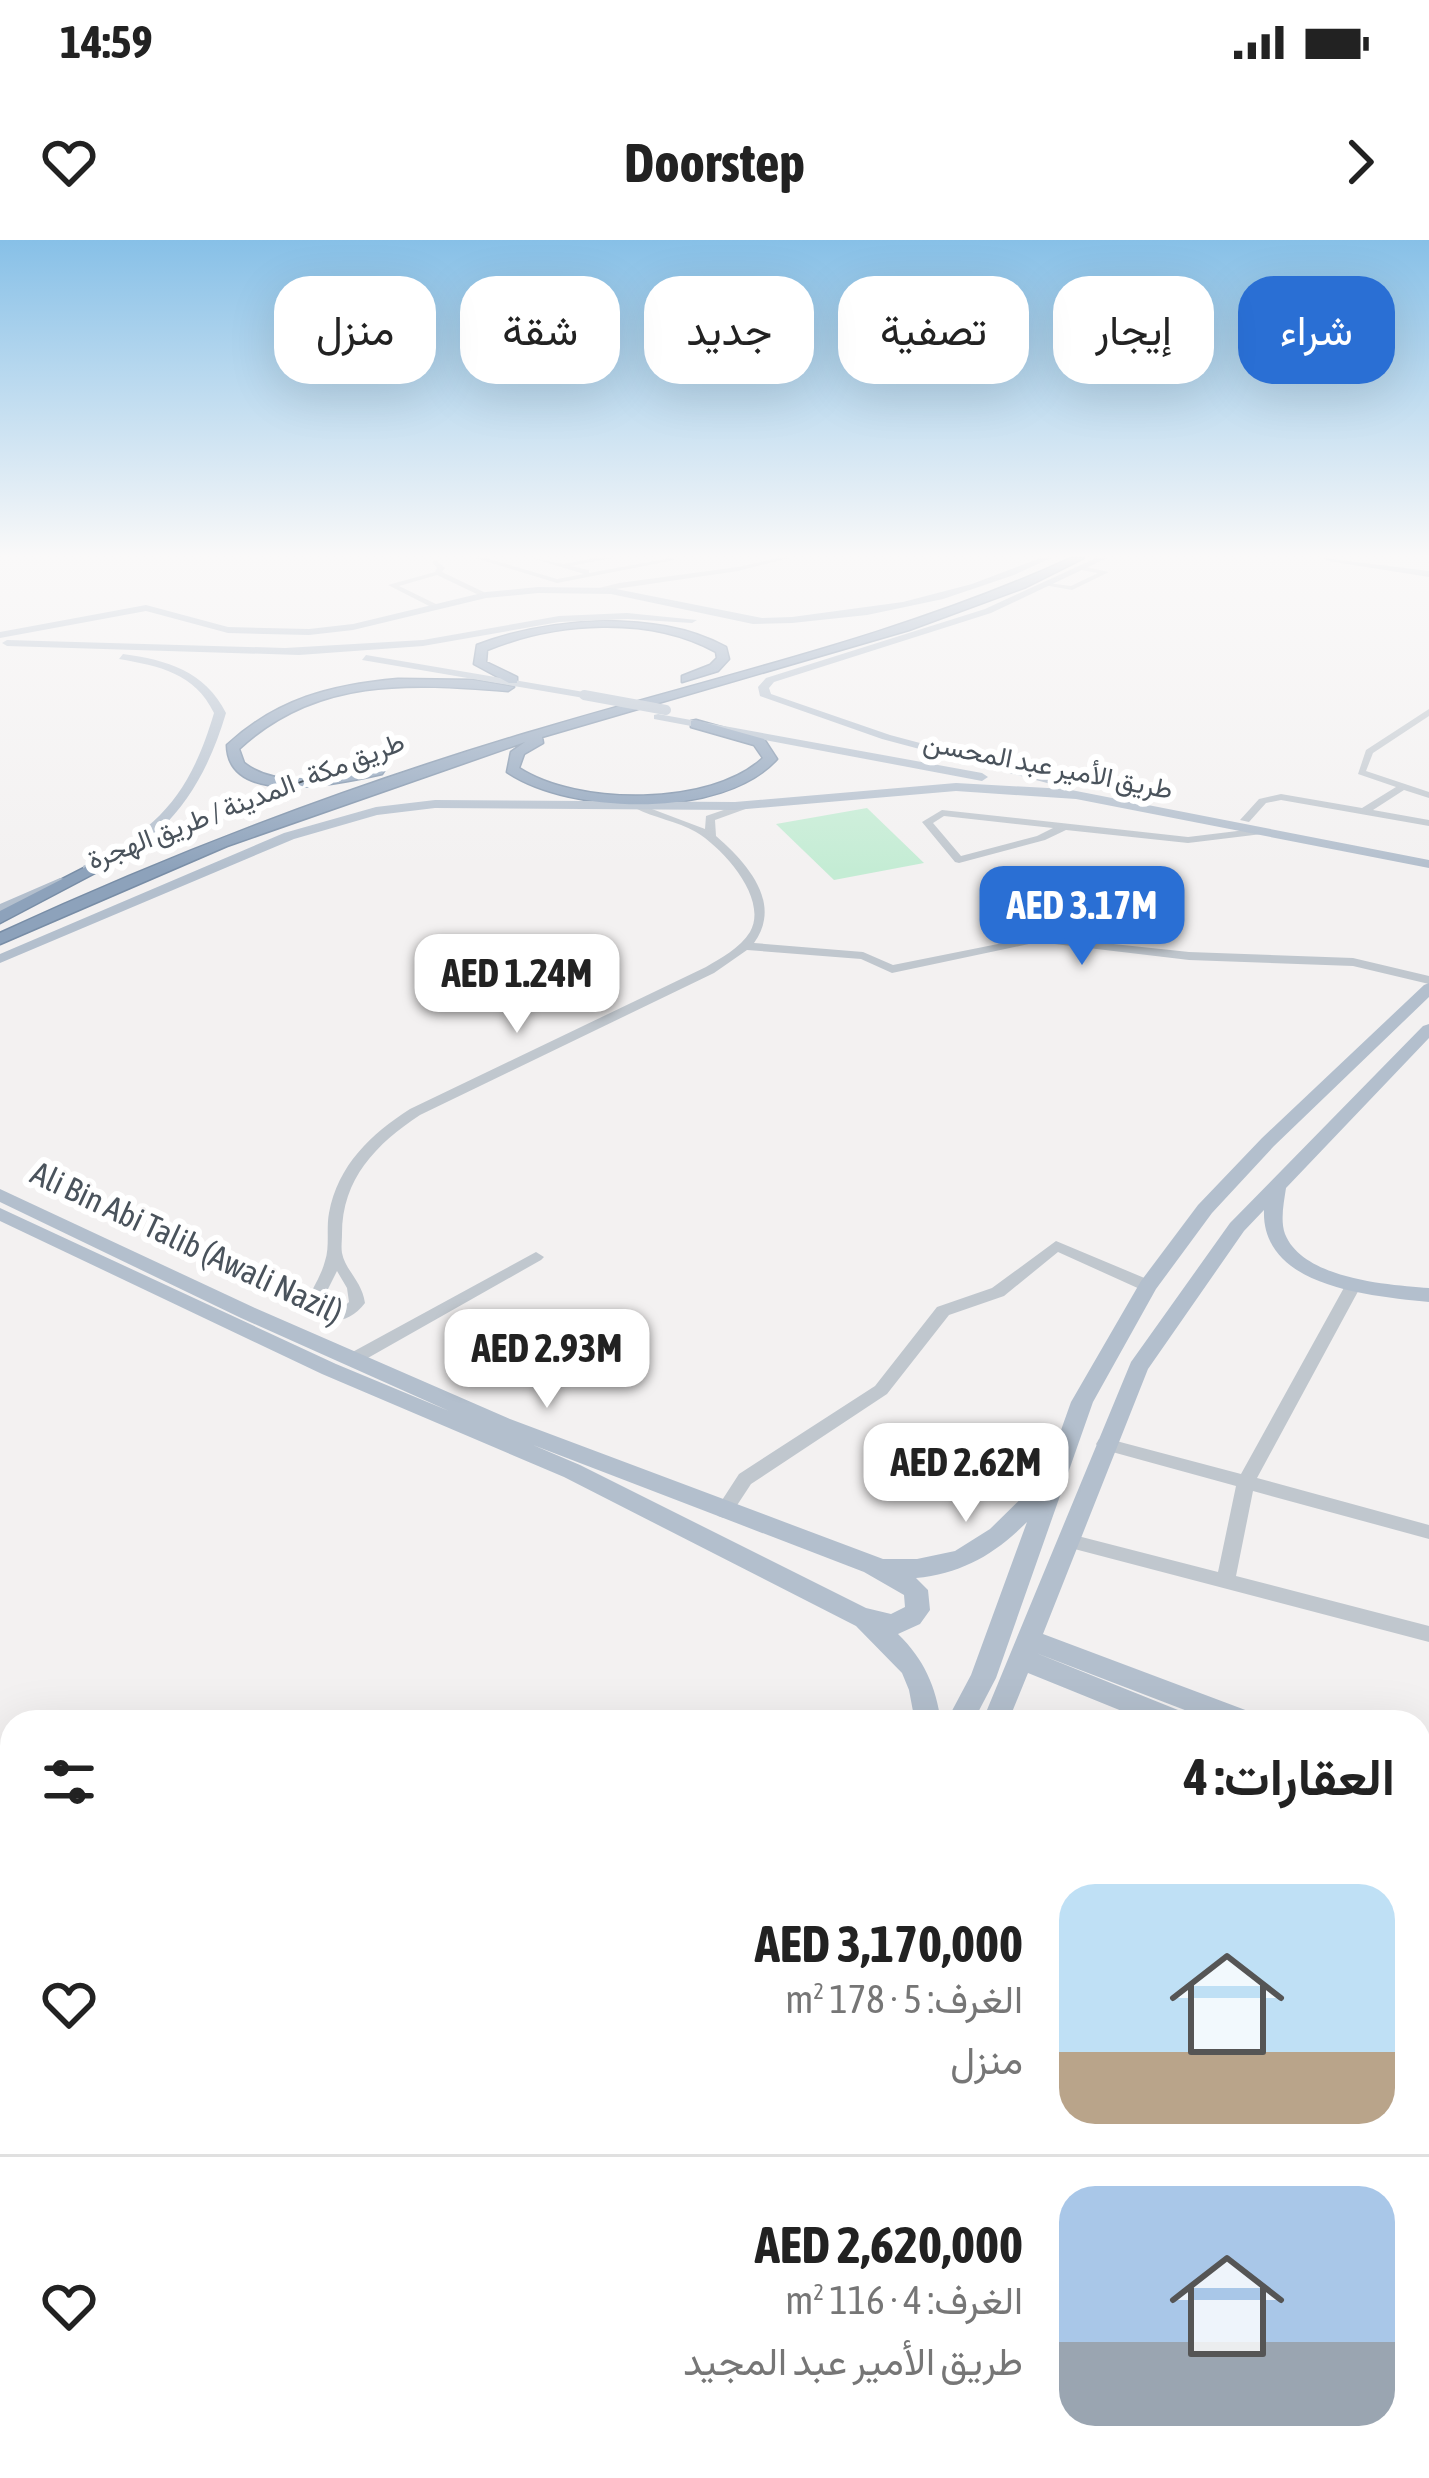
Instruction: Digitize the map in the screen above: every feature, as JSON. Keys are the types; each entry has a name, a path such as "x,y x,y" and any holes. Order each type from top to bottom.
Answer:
{"highway":[{"path":"481,662 515,685"},
{"path":"656,691 719,662"},
{"name":"طريق مكة - المدينة / طريق الهجرة","path":"0,917 403,766 758,662"},
{"name":"طريق مكة - المدينة / طريق الهجرة","path":"0,939 333,800 570,724 791,662"},
{"path":"403,766 330,782 288,783 242,770 232,759 232,748 263,718 283,708 352,688 446,682 515,685"},
{"path":"570,724 518,752 512,769 519,777 529,784 582,796 665,796 732,788 764,771 770,759 759,742 697,724"},
{"path":"0,917 107,861"}],"main road":[{"path":"107,861 176,815 196,781 220,713 207,687 155,662"},
{"path":"346,662 515,685"},
{"path":"397,662 662,713"},
{"path":"793,673 817,662"},
{"path":"825,662 770,680 762,692 886,737 1076,791"},
{"name":"طريق الأمير عبد المحسن","path":"662,713 1429,864"},
{"name":"طريق الأمير عبد المحسن","path":"662,713 697,724 1429,855"},
{"path":"0,959 161,886 328,821 436,804 640,808 748,805 956,787 1076,791"},
{"path":"965,1710 988,1664 1044,1517 1052,1480 1082,1402 1148,1286 1205,1209 1429,984"},
{"path":"1000,1710 1138,1367 1237,1227 1429,1029"},
{"path":"1277,1183 1273,1217 1278,1240 1299,1262 1354,1284 1429,1295"},
{"name":"Ali Bin Abi Talib (Awali Nazil)","path":"0,1195 502,1425 873,1565 916,1590 918,1610 897,1626 858,1616 572,1471 329,1369 0,1214"},
{"path":"873,1565 929,1569 976,1555 1052,1480"},
{"path":"858,1616 906,1654 920,1676 926,1710"},
{"path":"1026,1650 1154,1710"},
{"path":"1026,1650 1210,1710"}],"street":[{"path":"1429,712 1382,742 1360,772 1429,795"},
{"path":"1363,812 1404,786"},
{"path":"1246,820 1276,797 1429,824"},
{"path":"712,837 710,818 748,805"},
{"path":"640,808 712,837 756,892 762,910 758,928 746,946 863,956 892,969 1038,939 1189,956 1353,962 1429,984"},
{"path":"1065,826 1041,838 959,860 927,822 942,812 1065,826 1187,840 1262,831"},
{"name":"Ali Bin Abi Talib (Awali Nazil)","path":"334,1258 335,1216 342,1187 361,1153 383,1132 710,970 746,946"},
{"path":"724,1510 745,1479 880,1390 943,1311 998,1292 1055,1246 1148,1286"},
{"path":"353,1359 433,1313 478,1294 536,1257"},
{"path":"1226,1581 1245,1484 1354,1284"},
{"path":"1105,1444 1429,1532"},
{"path":"1070,1540 1429,1634"}],"green space":[{"path":"867,808 924,863 834,880 776,824"}]}
